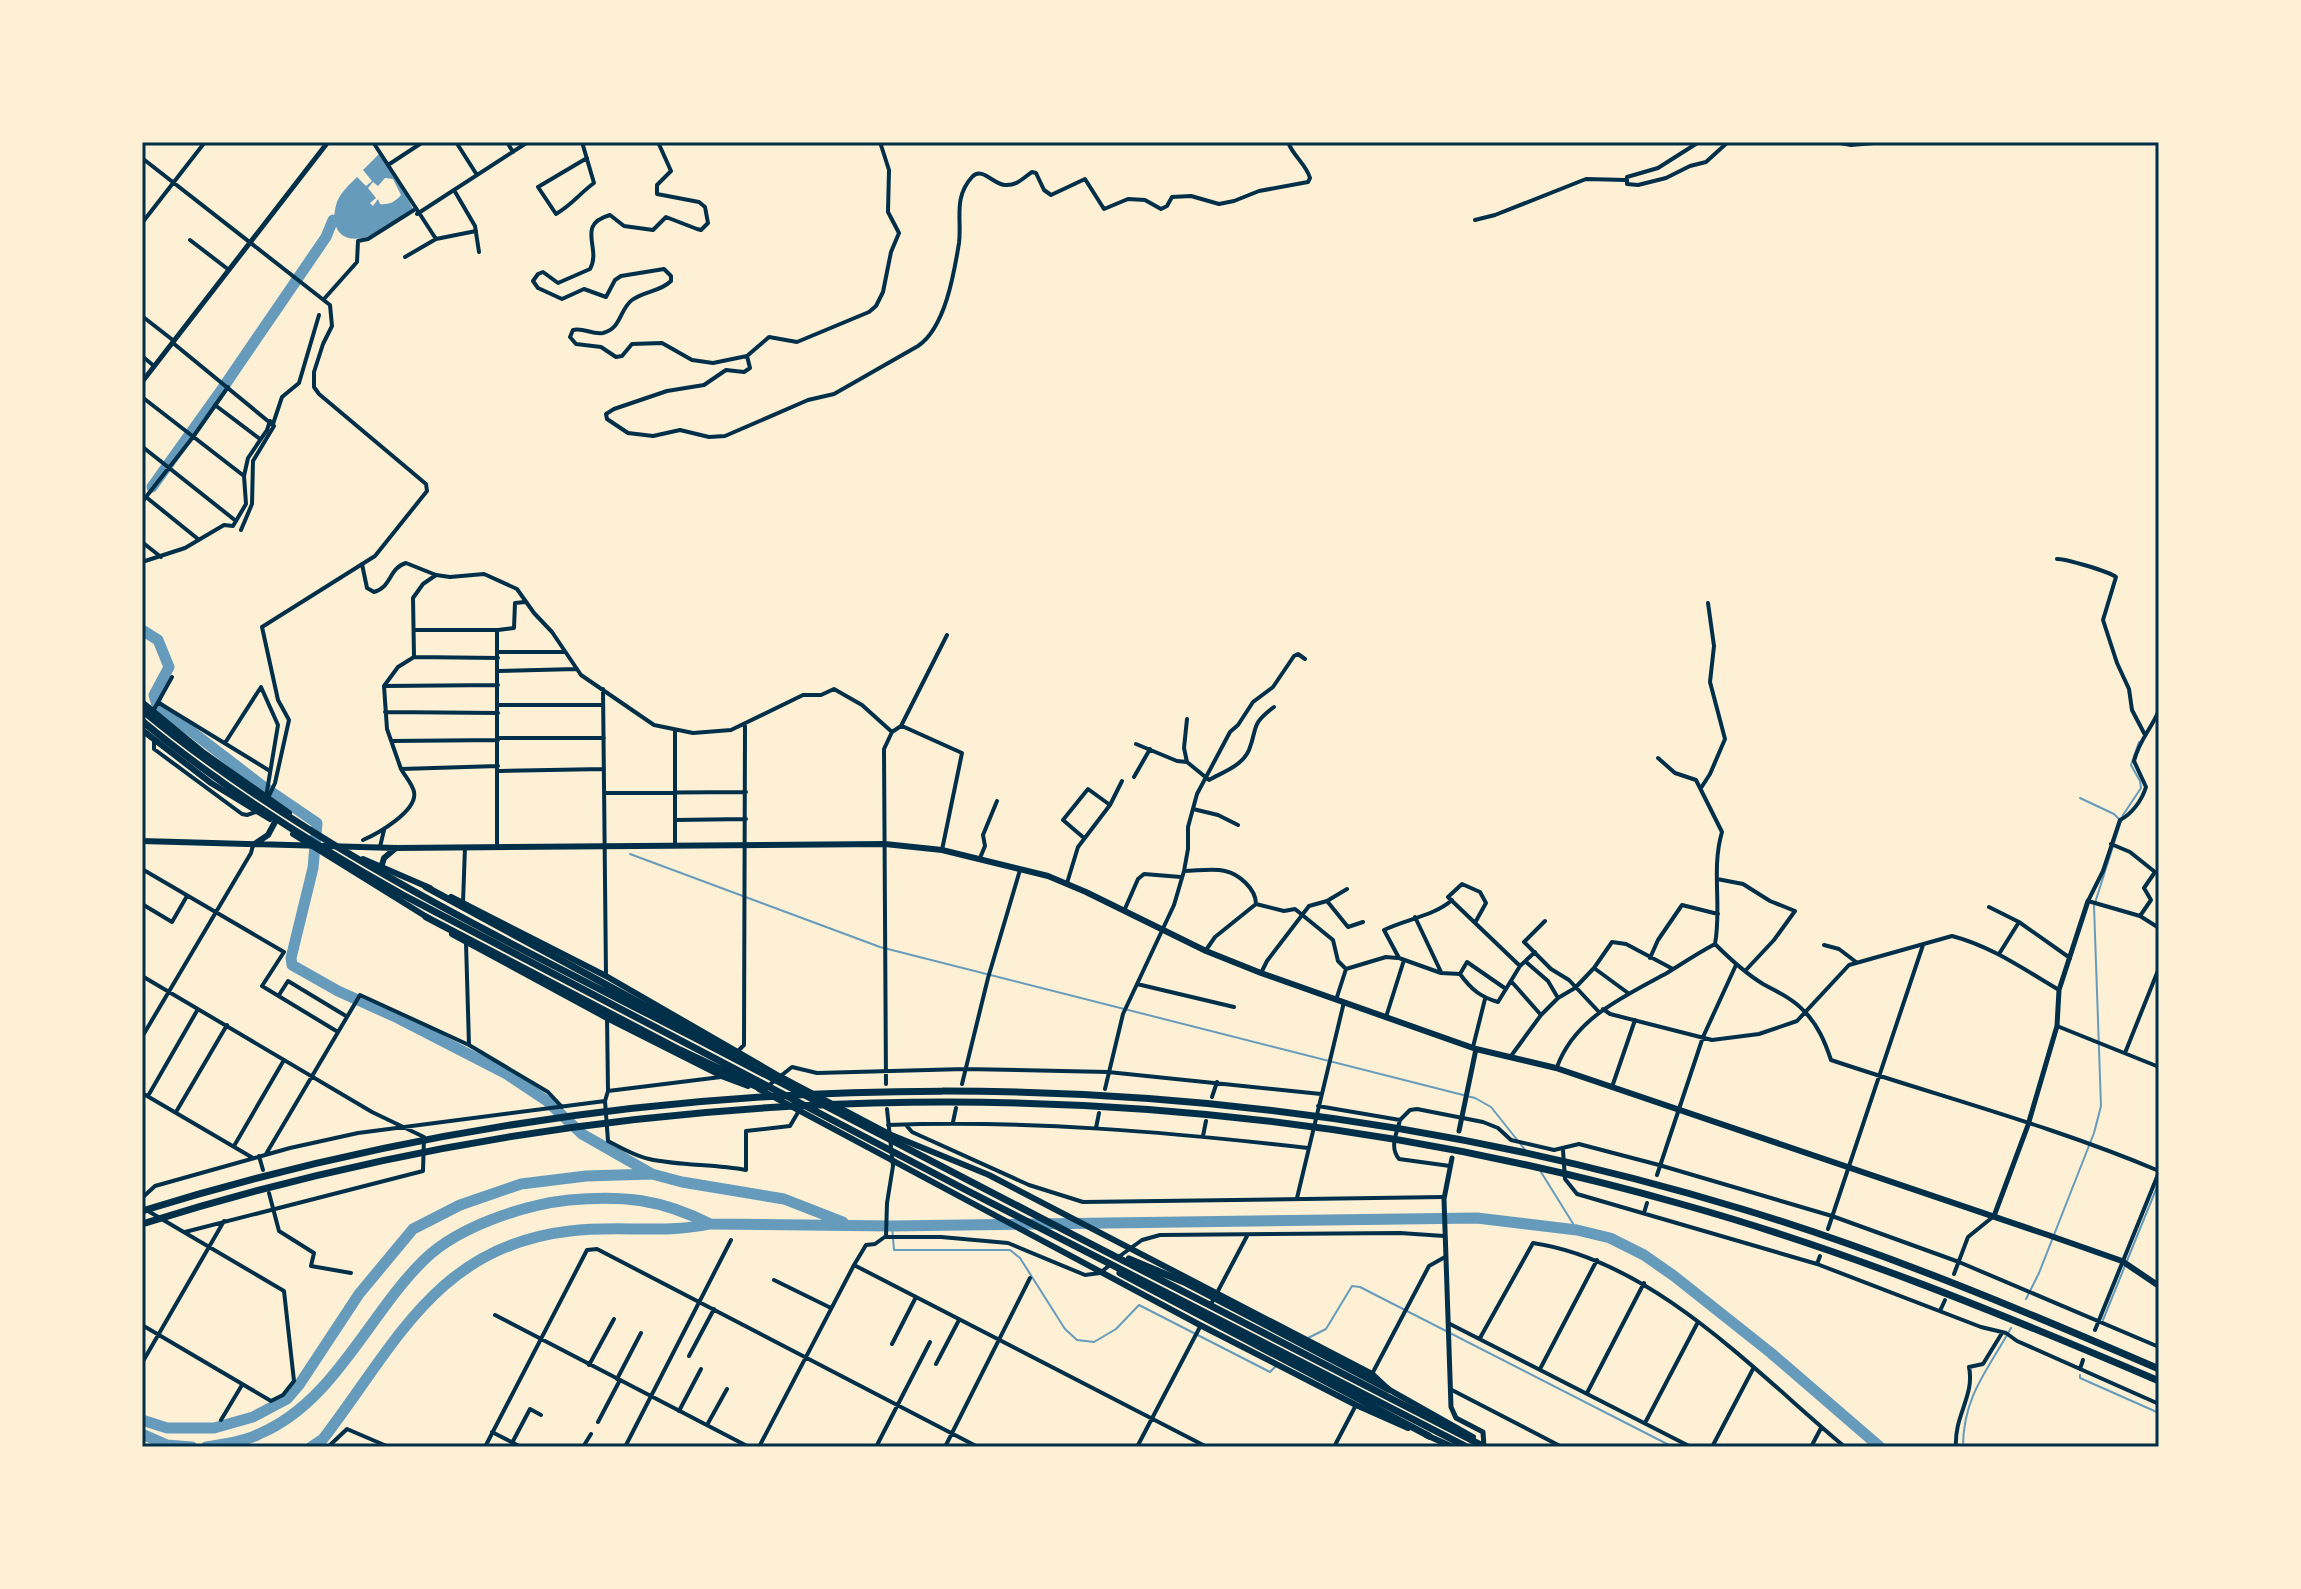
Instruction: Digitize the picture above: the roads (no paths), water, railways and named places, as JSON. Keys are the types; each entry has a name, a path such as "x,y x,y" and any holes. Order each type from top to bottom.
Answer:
{"highway":[{"path":"142,710 261,799 348,855 1080,1248 1467,1447"},
{"path":"142,721 252,804 342,861 496,945 1486,1446"},
{"path":"426,887 729,1049 814,1106"},
{"path":"426,917 754,1086 814,1106"},
{"path":"142,1210 315,1164 416,1142 613,1111 762,1094 1040,1092 1218,1105 1406,1131 1510,1150 1739,1208 1959,1284 2159,1369"},
{"path":"142,1224 320,1174 417,1153 615,1123 778,1107 848,1104 975,1103 1098,1107 1217,1116 1304,1126 1524,1164 1736,1219 1881,1267 2027,1324 2159,1381"},
{"path":"1090,1244 1184,1282 1388,1389"},
{"path":"1080,1248 1127,1278 1429,1436"}],"main road":[{"path":"142,702 204,753 341,847 463,903 606,976 779,1076 889,1134 989,1175 1372,1374 1388,1389 1486,1446"},
{"path":"143,732 211,783 466,943 724,1077 800,1109 1100,1273 1356,1405 1429,1436 1442,1445 1453,1447"},
{"path":"253,845 268,835 275,822"},
{"path":"142,841 396,848 885,844 980,858 1067,883 1206,951 1261,973 1474,1049 1556,1068 2063,1240 2122,1261 2159,1286"},
{"path":"381,868 384,858 396,848"}],"street":[{"path":"143,220 205,142"},
{"path":"142,382 328,142"},
{"path":"373,142 436,239"},
{"path":"388,165 423,142"},
{"path":"456,142 477,175"},
{"path":"507,142 513,152"},
{"path":"324,299 357,262 358,241 368,239 454,190 528,142"},
{"path":"582,142 587,158 594,183 581,193 578,200 556,214 538,187 587,158"},
{"path":"658,142 671,171 657,185 657,194 699,202 705,207 708,223 701,230 666,217 653,230 624,226 610,215 603,217 595,223 590,234 594,255 590,269 565,282 558,283 543,272 533,281 538,288 562,299 584,289 606,297 615,280 621,276 664,269 671,281 664,288 631,300 616,326 596,333 577,328 570,334 572,341 601,347 616,357 622,356 632,344 662,343 681,355 706,363 747,356 769,337 797,342 860,318 876,306 883,292 891,252 899,233 888,212 889,170 880,142"},
{"path":"747,356 750,368 744,372 726,370 704,385 659,393 614,409 606,414 607,419 628,433 653,436 680,430 709,437 725,436 808,400 834,394 918,346 930,335 941,317 959,241 957,213 966,188 976,174 982,173 1000,185 1008,186 1022,181 1032,172 1036,173 1044,190 1051,195 1085,179 1104,209 1128,199 1145,200 1161,209 1172,197 1180,195 1219,204 1259,191 1308,182 1307,170 1288,142"},
{"path":"1475,220 1586,179 1626,180 1631,175 1658,168 1699,142"},
{"path":"1626,180 1632,186 1666,178 1706,162 1728,142"},
{"path":"1835,142 1851,145 1886,142"},
{"path":"142,158 324,299 332,310 332,326 317,361 314,387 426,484 427,491 375,556 262,627 278,700 289,720 275,783 267,797"},
{"path":"454,190 476,231 479,252"},
{"path":"405,257 436,239 476,231"},
{"path":"190,240 229,270"},
{"path":"142,562 185,548 224,525 233,526 246,504 244,476 248,458 267,430 282,397 299,383 319,315"},
{"path":"143,317 271,422 273,430 253,461 252,504 241,530"},
{"path":"142,356 154,366"},
{"path":"198,539 144,500 228,387"},
{"path":"142,397 244,476"},
{"path":"215,405 260,439"},
{"path":"144,448 236,521"},
{"path":"142,542 161,557"},
{"path":"2057,559 2066,558 2084,567 2111,572 2116,577 2103,620 2129,689 2132,710 2144,733"},
{"path":"362,564 367,588 374,592 383,589 400,565 412,564 436,575 450,577 484,574 517,589 577,669 654,725 675,731 715,732 745,726 803,695 821,695 834,689 862,705 892,732"},
{"path":"414,657 413,598 423,584 436,575"},
{"path":"414,630 514,628 515,603 525,602"},
{"path":"1701,788 1725,739 1710,682 1714,646 1708,603"},
{"path":"497,630 497,847"},
{"path":"886,1084 884,749 892,732 901,726 947,635"},
{"path":"363,840 384,830 414,799 414,791 401,769 391,741 385,712 384,686 398,667 414,657 565,652"},
{"path":"1105,1089 1123,1014 1163,930 1183,874 1188,827 1205,778 1230,732 1253,702 1273,687 1294,656 1298,654 1305,659"},
{"path":"498,671 577,669"},
{"path":"143,732 172,677"},
{"path":"384,686 498,685"},
{"path":"225,743 261,687 278,725 267,797"},
{"path":"603,689 608,1091 605,1101 608,1141 650,1159 746,1170 746,1131 790,1126 800,1109"},
{"path":"159,703 271,771"},
{"path":"498,705 603,705"},
{"path":"1136,744 1187,762 1209,780 1237,765 1249,750 1256,724 1274,707"},
{"path":"1954,1274 1968,1237 1994,1216 2028,1125 2057,1026 2059,990 2088,901 2120,820 2126,817 2144,793 2146,787 2134,761 2144,733 2157,719 2159,710"},
{"path":"385,712 498,713"},
{"path":"1187,719 1184,748 1187,762"},
{"path":"738,1051 744,1045 745,726"},
{"path":"901,726 962,753 942,850"},
{"path":"675,731 675,846"},
{"path":"391,741 604,738"},
{"path":"1134,777 1150,749"},
{"path":"1658,758 1675,773 1696,780 1722,832 1717,847 1715,944"},
{"path":"401,769 604,769"},
{"path":"1067,883 1078,847 1110,805 1122,781"},
{"path":"1084,838 1063,820 1088,789 1110,805"},
{"path":"605,793 746,792"},
{"path":"980,858 985,846 983,835 997,801"},
{"path":"1193,809 1218,815 1238,825"},
{"path":"675,820 746,819"},
{"path":"380,847 384,830"},
{"path":"2111,844 2130,852 2155,872 2144,888 2151,900 2140,916"},
{"path":"142,1037 253,845"},
{"path":"463,903 465,847"},
{"path":"962,1084 1020,868"},
{"path":"142,869 284,952 262,986 338,1032"},
{"path":"1124,911 1138,879 1144,874 1227,871 1253,890 1256,904"},
{"path":"1717,879 1743,884 1770,901 1795,911 1774,940 1745,971"},
{"path":"1476,921 1486,903 1480,892 1462,884 1448,897 1520,966"},
{"path":"1261,973 1309,906 1327,901 1347,889"},
{"path":"142,904 172,922 187,896"},
{"path":"1386,1017 1402,959 1384,930 1443,908 1452,900"},
{"path":"1327,901 1348,927 1363,922"},
{"path":"2088,901 2140,916 2159,928"},
{"path":"1256,904 1284,911 1295,909 1304,915 1333,940 1338,961 1346,969"},
{"path":"1206,951 1215,937 1256,904"},
{"path":"1650,958 1658,940 1682,905 1718,914"},
{"path":"1989,907 2019,922 2070,958"},
{"path":"1415,917 1441,973"},
{"path":"1545,921 1524,942 1601,1011 1712,1040 1769,1032 1797,1021 1844,970 1856,962 1952,936 1968,940 1998,955 2059,990"},
{"path":"1998,955 2019,922"},
{"path":"1510,1057 1541,1015 1558,998 1575,988 1612,942 1626,944 1673,969"},
{"path":"466,943 469,1045"},
{"path":"1715,944 1736,965 1778,990 1804,1011 1820,1032 1831,1060 2083,1140 2159,1172 2095,1330"},
{"path":"1556,1068 1577,1031 1601,1011 1715,944"},
{"path":"1824,945 1839,949 1856,962"},
{"path":"1828,1229 1923,945"},
{"path":"1460,974 1470,988 1485,999 1498,1002 1520,966 1535,952"},
{"path":"1346,969 1386,957 1402,959 1441,973 1460,974"},
{"path":"1460,974 1467,962 1506,989"},
{"path":"1526,962 1548,981 1558,998"},
{"path":"1657,1175 1703,1037 1736,965"},
{"path":"1594,968 1629,994"},
{"path":"2125,1053 2159,968"},
{"path":"1297,1199 1346,969"},
{"path":"142,976 372,1112 424,1137 423,1171 185,1232"},
{"path":"279,995 288,981 347,1017"},
{"path":"1511,981 1541,1015"},
{"path":"1137,984 1234,1007"},
{"path":"263,1170 259,1156 360,995 469,1045 548,1092 562,1107"},
{"path":"1459,1131 1485,999"},
{"path":"148,1096 198,1009"},
{"path":"1612,1087 1635,1020"},
{"path":"176,1112 227,1025"},
{"path":"2057,1026 2159,1067"},
{"path":"234,1146 284,1060"},
{"path":"762,1094 792,1067 817,1073 887,1069 1108,1072 1321,1094"},
{"path":"608,1091 724,1077"},
{"path":"1212,1097 1217,1082"},
{"path":"142,1093 234,1146 259,1156"},
{"path":"142,1198 155,1186 259,1156 358,1133 605,1101"},
{"path":"1318,1106 1400,1120"},
{"path":"953,1123 956,1108"},
{"path":"885,1236 886,1205 892,1183 887,1109"},
{"path":"1450,1166 1399,1159 1394,1153 1400,1120 1410,1110 1492,1125 1511,1140 1528,1144 1563,1150 1579,1144 1832,1216 1959,1262 2159,1347"},
{"path":"1096,1128 1099,1113"},
{"path":"1203,1136 1206,1121"},
{"path":"888,1125 953,1123 1096,1128 1308,1148"},
{"path":"906,1125 912,1132 1029,1185 1083,1202 1444,1198"},
{"path":"1563,1150 1565,1179 1577,1194 1817,1264 2004,1333 2159,1404"},
{"path":"1452,1158 1444,1198 1450,1389 1453,1414 1480,1428 1486,1446"},
{"path":"269,1193 279,1231 314,1253 311,1266 351,1273"},
{"path":"1644,1213 1647,1203"},
{"path":"142,1210 210,1246 284,1291 294,1381 283,1395 271,1401 142,1325"},
{"path":"142,1363 224,1221"},
{"path":"759,1447 854,1265 866,1245 875,1244 885,1236 1000,1242 1085,1275 1100,1273 1126,1247 1160,1235 1444,1235"},
{"path":"1137,1447 1247,1235"},
{"path":"625,1447 731,1240"},
{"path":"1480,1338 1533,1243 1579,1253 1644,1283 1698,1322 1845,1447"},
{"path":"485,1447 587,1250 597,1249 978,1447"},
{"path":"1817,1264 1820,1256"},
{"path":"1372,1374 1429,1266 1445,1257"},
{"path":"1540,1369 1597,1260"},
{"path":"854,1265 1207,1447"},
{"path":"945,1447 1030,1278"},
{"path":"774,1280 831,1308"},
{"path":"1587,1393 1644,1283"},
{"path":"892,1344 916,1297"},
{"path":"1940,1311 1945,1300"},
{"path":"689,1356 714,1309"},
{"path":"495,1315 749,1447"},
{"path":"589,1365 614,1319"},
{"path":"936,1364 959,1320"},
{"path":"1645,1423 1698,1322"},
{"path":"1448,1323 1691,1447"},
{"path":"598,1422 641,1333"},
{"path":"1956,1447 1958,1418 1973,1383 1969,1367 1983,1364 2004,1333"},
{"path":"876,1447 930,1342"},
{"path":"2080,1369 2083,1360"},
{"path":"679,1411 701,1369"},
{"path":"1712,1447 1753,1369"},
{"path":"221,1420 242,1385"},
{"path":"707,1425 727,1389"},
{"path":"1450,1389 1562,1447"},
{"path":"1334,1447 1356,1405"},
{"path":"512,1443 530,1409 541,1415"},
{"path":"1811,1447 1822,1427"},
{"path":"328,1447 335,1444 347,1429 389,1447"},
{"path":"492,1432 521,1447"},
{"path":"583,1447 591,1434"}],"water":[{"path":"379,154 398,180 413,209 375,233 354,239 338,230 334,217 341,195 357,177 366,186 372,181 363,170","holes":["385,178 393,179 401,195 386,204 380,204 378,199 373,206 370,203 376,198 368,188 373,182 378,186"]}],"waterway":[{"path":"152,487 326,237 333,220"},
{"path":"142,630 158,640 169,667 154,695 157,705 264,787 317,823 313,868 291,958 292,965 505,1073 547,1101 582,1134 652,1174"},
{"path":"2026,1299 2094,1133 2101,1106 2094,906 2123,815 2141,788 2131,765 2139,742"},
{"path":"2080,798 2120,820"},
{"path":"630,854 880,947 1475,1098 1491,1107 1526,1151"},
{"path":"1541,1172 1577,1230"},
{"path":"142,1420 167,1428 214,1428 253,1417 287,1399 359,1294 413,1229 460,1205 521,1184 586,1176 652,1174 784,1199 843,1222"},
{"path":"2103,1320 2159,1182"},
{"path":"206,1447 240,1441 286,1420 330,1379 425,1259 455,1237 492,1219 551,1203 607,1198 658,1204 710,1224"},
{"path":"311,1447 323,1439 398,1335 424,1305 453,1278 486,1256 524,1240 570,1231 710,1224 892,1226 1477,1218 1577,1230 1610,1238 1644,1255 1771,1353 1880,1447"},
{"path":"892,1226 894,1250 1010,1250 1020,1258 1065,1329 1077,1340 1094,1342 1116,1329 1139,1305 1270,1372 1276,1366"},
{"path":"1308,1338 1326,1329 1352,1286 1360,1287 1673,1447"},
{"path":"1963,1447 1972,1398 2011,1328"},
{"path":"2080,1375 2080,1378 2159,1413"},
{"path":"142,1434 167,1445 192,1447"}]}
